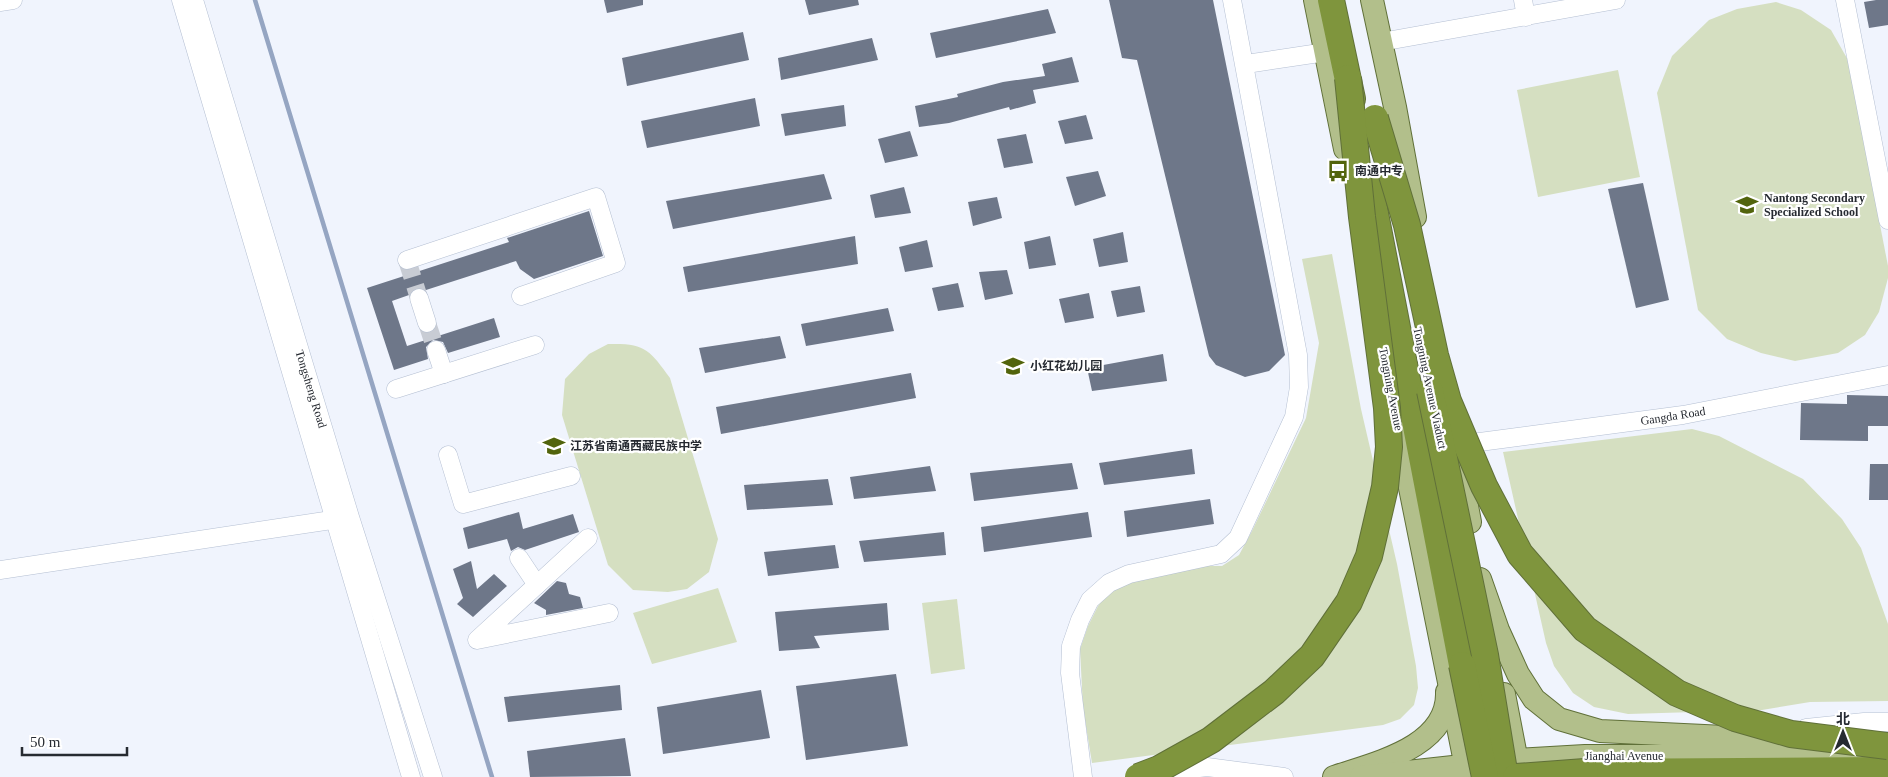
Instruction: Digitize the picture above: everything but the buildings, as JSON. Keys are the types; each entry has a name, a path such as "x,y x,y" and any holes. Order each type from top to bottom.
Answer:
{"highway":[{"name":"Tongning Avenue Viaduct","path":"1331,0 1464,659"},
{"name":"Tongning Avenue Viaduct","path":"1349,0 1374,118 1464,659"},
{"path":"1138,777 1158,769 1211,740 1274,692 1306,662 1349,602 1369,556 1386,487 1389,447 1388,408 1362,217 1348,78"},
{"path":"1374,118 1407,225 1435,355 1448,401 1484,486 1520,554 1585,629 1677,693 1735,718 1791,734 1888,746"},
{"path":"1464,659 1515,774 1888,770"},
{"path":"1464,659 1473,774"}],"main road":[{"name":"Tongning Avenue","path":"1315,0 1464,659 1447,698 1442,720 1426,738 1390,759 1334,777"},
{"path":"1372,0 1456,445 1515,774"},
{"path":"1480,579 1498,630 1518,674 1534,699 1559,719 1600,730 1725,737 1847,756"},
{"name":"Jianghai Avenue","path":"1362,777 1515,774 1584,756 1888,756"}],"street":[{"path":"0,2 13,0"},
{"name":"Tongsheng Road","path":"181,0 342,518 433,777"},
{"name":"Tongsheng Road","path":"194,0 342,518 411,777"},
{"path":"1083,777 1070,673 1071,646 1080,620 1090,600 1109,583 1129,574 1221,554 1238,538 1294,417 1299,387 1298,355 1246,64 1232,0"},
{"path":"1381,42 1525,9 1616,0"},
{"path":"1845,0 1886,199 1888,220"},
{"path":"1246,64 1326,52"},
{"path":"407,260 596,197 616,263 521,296"},
{"path":"419,298 427,323"},
{"path":"396,389 534,345"},
{"path":"436,350 444,374"},
{"name":"Gangda Road","path":"1456,445 1684,415 1888,375"},
{"path":"448,455 463,504 571,476"},
{"path":"0,570 342,518"},
{"path":"588,538 477,640 609,614"},
{"path":"519,558 536,585"},
{"path":"1688,756 1725,737 1864,722 1888,722"},
{"path":"1129,777 1207,767 1284,777"}],"green space":[{"path":"1776,2 1801,10 1831,30 1848,60 1888,266 1888,278 1879,312 1865,335 1838,353 1795,361 1761,353 1727,339 1698,310 1657,93 1672,56 1709,20 1737,9"},
{"path":"1618,70 1640,177 1538,197 1517,90"},
{"path":"1332,254 1361,409 1397,564 1416,666 1418,688 1414,705 1400,719 1383,725 1092,763 1083,708 1080,649 1088,626 1098,606 1109,591 1126,582 1201,566 1222,566 1239,555 1306,418 1319,343 1302,259"},
{"path":"608,344 630,345 645,350 657,360 670,378 718,539 709,572 687,589 668,592 633,590 608,565 562,415 565,379 589,354"},
{"path":"1692,429 1719,436 1803,479 1842,519 1861,548 1888,624 1888,701 1810,702 1762,710 1628,714 1594,707 1573,693 1554,666 1546,643 1503,452"},
{"path":"718,588 737,642 652,664 633,613"},
{"path":"957,599 965,669 931,674 922,603"}],"waterway":[{"path":"255,0 492,777"}],"tunnel":[{"path":"407,260 419,298"},
{"path":"427,323 436,350"}],"place":[{"name":"南通中专","path":"1338,171"},
{"name":"Nantong Secondary Specialized School","path":"1747,205"},
{"name":"小红花幼儿园","path":"1013,366"},
{"name":"江苏省南通西藏民族中学","path":"554,446"}]}
